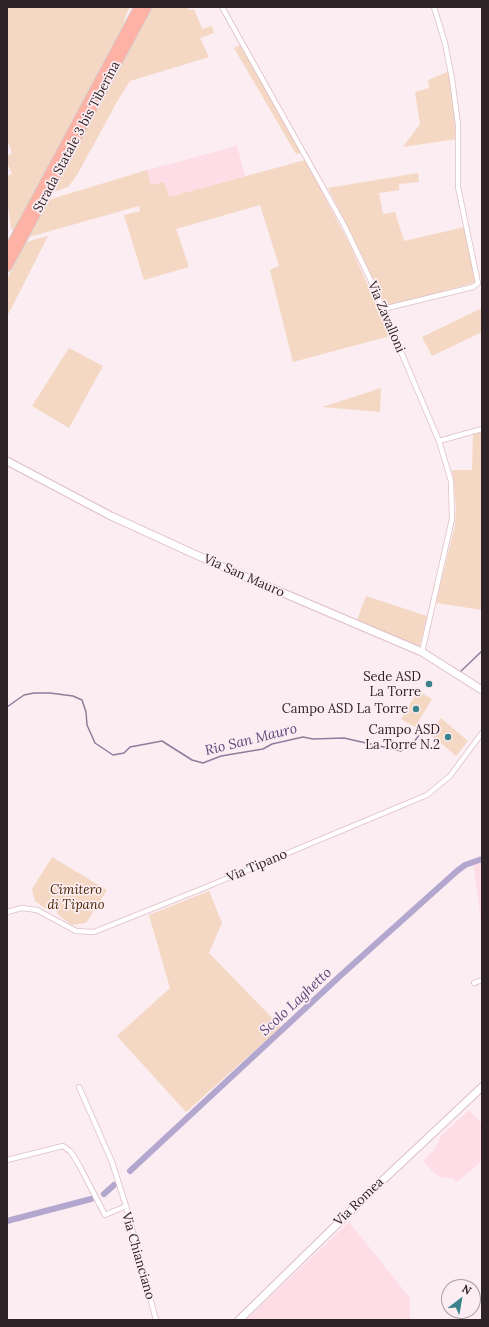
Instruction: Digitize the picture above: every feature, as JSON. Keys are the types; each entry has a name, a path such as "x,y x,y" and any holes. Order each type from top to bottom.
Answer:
{"highway":[{"name":"Strada Statale 3 bis Tiberina","path":"7,267 139,7"},
{"name":"Strada Statale 3 bis Tiberina","path":"7,253 147,7"}],"main road":[{"name":"Via San Mauro","path":"7,461 111,516 227,569 422,652 482,690"},
{"name":"Via Romea","path":"239,1320 366,1196 482,1087"}],"street":[{"name":"Via Zavalloni","path":"222,7 344,225 383,309 439,441 451,480 452,519 422,652"},
{"path":"383,309 473,287 478,282 458,187 459,139 452,79 441,25 434,7"},
{"path":"439,441 482,430"},
{"name":"Via Tipano","path":"7,912 22,908 37,910 76,931 94,932 427,795 450,776 482,733"},
{"path":"474,983 482,980"},
{"path":"79,1087 112,1162 126,1206"},
{"name":"Via Chianciano","path":"7,1160 63,1146 71,1152 79,1165 105,1215 126,1206 156,1320"}],"shaded area":[{"path":"237,146 245,176 169,197 151,185 147,170"},
{"path":"482,859 482,927 473,862"},
{"path":"469,1110 482,1124 482,1161 457,1182 453,1178 441,1177 433,1172 423,1161 434,1150 442,1135"},
{"path":"349,1222 410,1298 410,1320 246,1320"}],"green space":[{"path":"7,7 130,7 121,33 15,230 11,229 7,200 7,176 12,174 7,162 7,156 12,153 9,144 7,144"},
{"path":"153,7 187,7 189,10 194,9 202,29 212,26 214,33 200,38 209,57 130,81 77,175 68,187 53,192"},
{"path":"241,45 301,153 296,154 234,48"},
{"path":"450,71 457,139 403,147 420,124 415,92 429,88 428,80"},
{"path":"305,160 350,245 390,336 293,362 270,270 279,266 260,205 176,229 189,267 144,280 124,215 140,211 139,206 29,237 48,200 147,170 151,185 164,182 169,197"},
{"path":"418,173 419,182 399,184 399,190 379,193 383,214 395,212 404,241 465,227 477,282 385,307 360,251 328,188"},
{"path":"48,236 7,317 7,279 26,242"},
{"path":"482,308 482,332 432,356 422,337"},
{"path":"69,348 103,366 69,428 32,406"},
{"path":"381,388 380,412 322,407 360,395"},
{"path":"482,431 482,610 436,603 455,525 456,507 452,470 472,470 473,434"},
{"path":"366,596 427,616 419,649 357,620"},
{"name":"Campo ASD La Torre","path":"418,691 432,699 415,727 401,719"},
{"name":"Campo ASD La Torre N.2","path":"441,718 468,741 456,756 429,733"},
{"name":"Cimitero di Tipano","path":"52,857 107,890 86,923 72,925 58,915 55,906 46,909 35,901 32,889"},
{"path":"209,891 222,923 209,953 281,1027 186,1112 117,1036 170,988 149,915"}],"waterway":[{"name":"Rio San Mauro","path":"460,672 482,651"},
{"name":"Rio San Mauro","path":"7,707 24,695 34,693 50,693 73,696 82,700 86,712 87,725 95,743 113,755 124,753 130,747 162,741 192,760 203,763 221,756 263,749 272,744 303,737 313,739 344,738 401,751 413,743 420,734"},
{"name":"Scolo Laghetto","path":"130,1171 340,976 457,871 465,865 482,859"},
{"name":"Scolo Laghetto","path":"104,1194 114,1185"},
{"name":"Scolo Laghetto","path":"7,1221 91,1199"}],"place":[{"name":"Sede ASD La Torre","path":"429,684"},
{"name":"Campo ASD La Torre","path":"416,709"},
{"name":"Campo ASD La Torre N.2","path":"448,737"}]}
